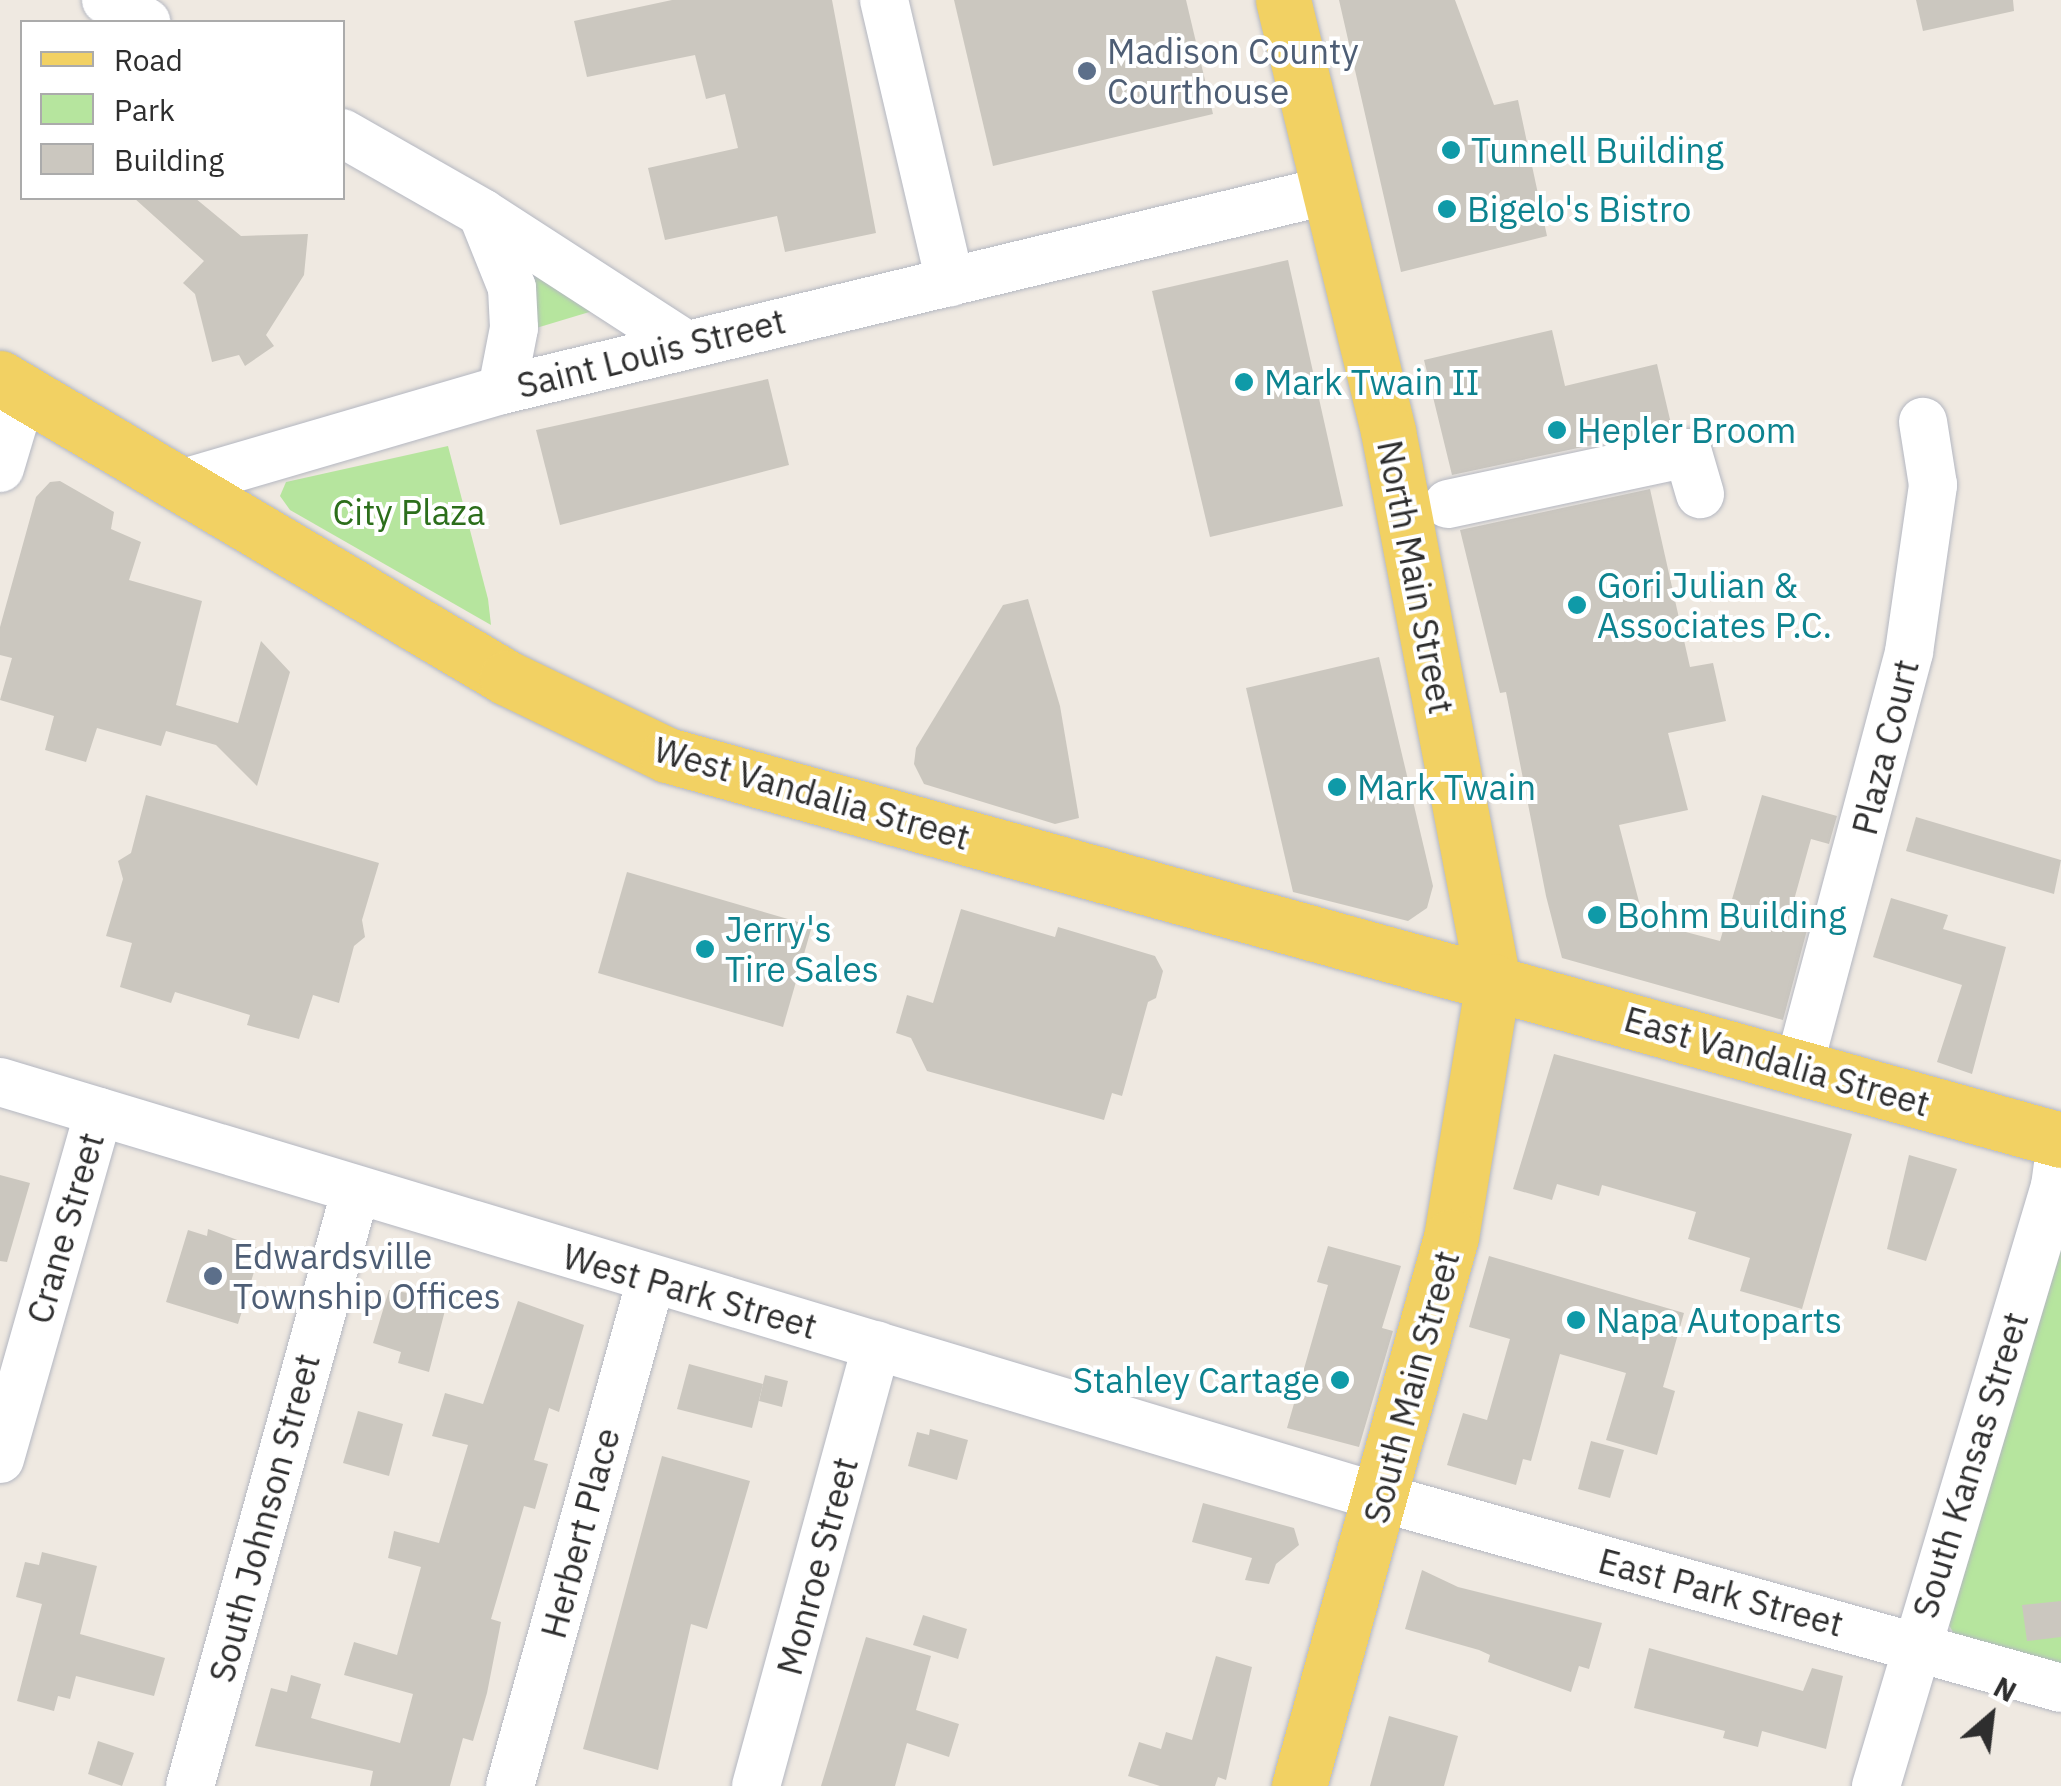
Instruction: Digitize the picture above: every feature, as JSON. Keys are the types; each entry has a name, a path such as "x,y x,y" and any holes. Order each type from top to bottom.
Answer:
{"main road":[{"name":"North Main Street","path":"1283,0 1388,431 1493,981"},
{"path":"12,384 180,484"},
{"name":"West Vandalia Street","path":"180,484 507,678 631,741 1493,981"},
{"name":"East Vandalia Street","path":"1493,981 2061,1142"},
{"name":"South Main Street","path":"1300,1786 1382,1498 1462,1188 1493,981"}],"street":[{"path":"106,0 142,20"},
{"path":"884,0 950,282"},
{"path":"345,136 543,250 686,345"},
{"name":"Saint Louis Street","path":"180,484 502,390 1330,190"},
{"path":"482,213 512,288 514,328 502,390"},
{"path":"0,468 12,384"},
{"name":"Plaza Court","path":"1799,1066 1910,652 1932,485 1923,422"},
{"path":"1448,504 1688,453 1700,494"},
{"name":"West Park Street","path":"0,1082 355,1193 1382,1498"},
{"name":"Crane Street","path":"0,1459 99,1112"},
{"name":"South Kansas Street","path":"1876,1786 2055,1186 2061,1142"},
{"name":"South Johnson Street","path":"190,1786 355,1193"},
{"name":"Herbert Place","path":"510,1786 651,1280"},
{"name":"Monroe Street","path":"756,1786 876,1346"},
{"name":"East Park Street","path":"1382,1498 2061,1688"}],"green space":[{"path":"529,271 596,310 523,332"},
{"name":"City Plaza","path":"448,446 488,599 491,625 290,510 280,496 286,482"},
{"path":"2061,1250 2061,1667 1955,1636 1949,1625"}],"building":[{"path":"672,0 832,0 876,233 785,252 777,216 665,240 648,168 738,148 725,94 706,99 695,55 587,77 574,21"},
{"name":"Madison County Courthouse","path":"954,0 1186,0 1213,114 993,166"},
{"path":"1339,0 1455,0 1494,105 1518,100 1547,236 1401,272"},
{"path":"1916,0 2013,0 2014,11 1923,31"},
{"path":"136,200 197,200 241,236 308,234 304,275 266,335 274,346 245,366 239,355 212,362 195,294 183,283 204,261"},
{"name":"Mark Twain II","path":"1288,260 1343,506 1210,537 1152,291"},
{"name":"Hepler Broom","path":"1552,330 1565,386 1657,364 1672,428 1452,475 1424,360"},
{"path":"768,379 789,465 560,525 536,430"},
{"path":"60,481 114,512 111,529 141,542 129,580 202,601 176,705 238,723 261,641 290,672 257,786 216,745 166,731 161,746 97,728 86,762 45,750 54,716 0,700 12,658 0,655 0,627 36,497 50,482"},
{"path":"1650,489 1690,667 1713,663 1726,721 1668,733 1688,810 1619,825 1644,921 1720,941 1762,795 1837,816 1829,844 1811,839 1787,925 1807,930 1783,1020 1562,958 1546,896 1506,692 1500,693 1460,530"},
{"path":"1028,599 1060,706 1079,818 1055,824 924,784 914,764 916,748 1003,605"},
{"name":"Mark Twain","path":"1379,657 1433,886 1427,908 1408,921 1293,892 1246,688"},
{"path":"146,795 379,863 362,920 365,937 354,946 339,1003 313,995 299,1039 247,1025 250,1015 175,992 171,1003 120,987 132,943 106,936 123,879 118,861 131,853"},
{"path":"1916,817 2061,860 2054,894 1906,851"},
{"name":"Jerry's Tire Sales","path":"627,872 812,926 783,1027 598,973"},
{"path":"1891,898 1948,915 1943,929 2006,947 1972,1074 1937,1062 1962,985 1873,957"},
{"path":"961,909 1055,937 1058,927 1155,956 1163,971 1156,998 1148,1002 1122,1096 1112,1093 1104,1120 927,1071 911,1038 896,1033 907,995 933,1003"},
{"path":"1554,1054 1852,1134 1802,1309 1740,1291 1750,1258 1688,1239 1696,1212 1602,1185 1599,1196 1557,1184 1552,1200 1513,1189"},
{"path":"1909,1155 1957,1169 1926,1261 1887,1249"},
{"path":"0,1175 30,1183 7,1262 0,1261"},
{"name":"Edwardsville Township Offices","path":"208,1229 261,1249 238,1324 166,1302 188,1230 207,1236"},
{"name":"Stahley Cartage","path":"1328,1246 1401,1266 1382,1328 1393,1331 1359,1447 1287,1428 1328,1285 1317,1282"},
{"path":"1489,1256 1684,1313 1663,1387 1675,1391 1657,1455 1606,1440 1626,1373 1560,1354 1531,1461 1523,1459 1516,1485 1447,1465 1463,1413 1487,1420 1510,1339 1469,1327"},
{"path":"389,1290 448,1299 429,1372 398,1363 401,1352 373,1343"},
{"path":"518,1301 584,1325 559,1412 549,1408 534,1460 548,1464 535,1509 524,1506 491,1619 501,1622 487,1693 473,1741 463,1738 450,1786 370,1786 373,1771 255,1746 271,1688 287,1692 291,1675 321,1684 311,1718 400,1743 413,1694 344,1675 354,1642 397,1655 421,1567 388,1558 394,1531 439,1543 468,1445 432,1436 445,1393 483,1404"},
{"path":"689,1364 763,1384 752,1428 677,1409"},
{"path":"765,1375 788,1381 782,1407 759,1401"},
{"path":"358,1411 403,1424 389,1476 343,1463"},
{"path":"930,1429 968,1440 957,1480 908,1466 917,1432 929,1435"},
{"path":"1591,1441 1624,1450 1610,1498 1578,1489"},
{"path":"662,1456 750,1481 707,1629 691,1624 658,1770 583,1749"},
{"path":"1203,1503 1294,1528 1299,1545 1276,1564 1269,1584 1245,1580 1252,1558 1192,1542"},
{"path":"42,1552 97,1566 80,1634 165,1658 154,1696 76,1676 70,1699 58,1696 54,1711 17,1701 42,1604 16,1597 25,1562 39,1565"},
{"path":"1422,1570 1458,1587 1602,1623 1589,1669 1579,1666 1571,1692 1488,1662 1490,1655 1479,1650 1405,1629"},
{"path":"2061,1601 2061,1637 2027,1641 2022,1605"},
{"path":"923,1615 967,1629 958,1659 913,1645"},
{"path":"866,1637 931,1656 916,1710 959,1724 949,1757 907,1743 895,1786 821,1786"},
{"path":"1649,1648 1803,1691 1812,1668 1843,1676 1826,1749 1762,1731 1758,1747 1723,1738 1725,1731 1634,1708"},
{"path":"1216,1656 1252,1667 1226,1780 1218,1777 1215,1786 1160,1786 1128,1776 1139,1742 1161,1749 1166,1732 1192,1740"},
{"path":"1389,1716 1458,1736 1444,1786 1370,1786"},
{"path":"98,1741 134,1753 122,1786 88,1774"}],"place":[{"name":"Madison County Courthouse","path":"1087,71"},
{"name":"Tunnell Building","path":"1451,150"},
{"name":"Bigelo's Bistro","path":"1447,209"},
{"name":"Mark Twain II","path":"1244,382"},
{"name":"Hepler Broom","path":"1557,430"},
{"name":"Gori Julian & Associates P.C.","path":"1577,605"},
{"name":"Mark Twain","path":"1337,787"},
{"name":"Bohm Building","path":"1597,915"},
{"name":"Jerry's Tire Sales","path":"705,949"},
{"name":"Edwardsville Township Offices","path":"213,1276"},
{"name":"Napa Autoparts","path":"1576,1320"},
{"name":"Stahley Cartage","path":"1340,1380"}]}
